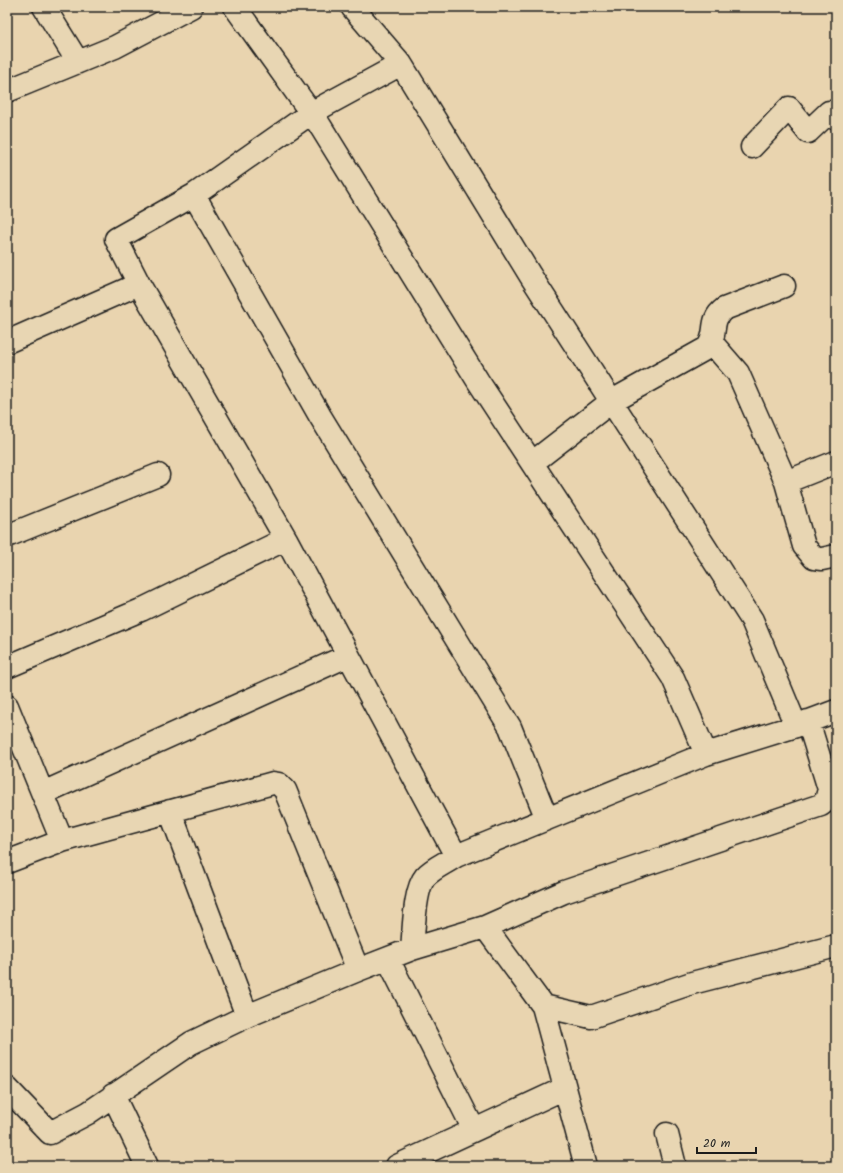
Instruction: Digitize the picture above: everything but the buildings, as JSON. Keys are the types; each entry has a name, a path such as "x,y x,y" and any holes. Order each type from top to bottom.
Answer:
{"street":[{"path":"44,7 78,62"},
{"path":"235,7 311,113 478,381 673,678 706,754"},
{"path":"7,1088 50,1133 88,1113 191,1043 247,1016 412,949 485,927 564,892 822,805 826,801 829,790 802,723 752,620 530,275 401,64 352,7"},
{"path":"7,91 115,47 189,8"},
{"path":"401,64 311,113 194,195 116,239 139,284 286,539 347,656 456,856"},
{"path":"752,147 789,108 808,132 829,112 836,119"},
{"path":"194,195 320,416 510,726 548,820"},
{"path":"7,342 139,284"},
{"path":"532,464 612,402 700,352 712,343 714,336 714,321 717,314 724,308 784,286"},
{"path":"712,343 738,373 786,482 804,546 814,558 822,559 836,556"},
{"path":"786,482 836,462"},
{"path":"7,536 158,475"},
{"path":"7,666 141,610 286,539"},
{"path":"43,793 347,656"},
{"path":"7,706 62,841"},
{"path":"412,949 418,889 425,878 432,871 456,856 548,820 706,754 836,711"},
{"path":"7,862 62,841 273,783 279,784 285,790 358,970"},
{"path":"170,811 247,1016"},
{"path":"485,927 543,1006 586,1166"},
{"path":"543,1006 591,1018 692,983 836,946"},
{"path":"388,959 474,1130"},
{"path":"397,1166 565,1088"},
{"path":"113,1095 147,1166"},
{"path":"667,1134 675,1166"}]}
